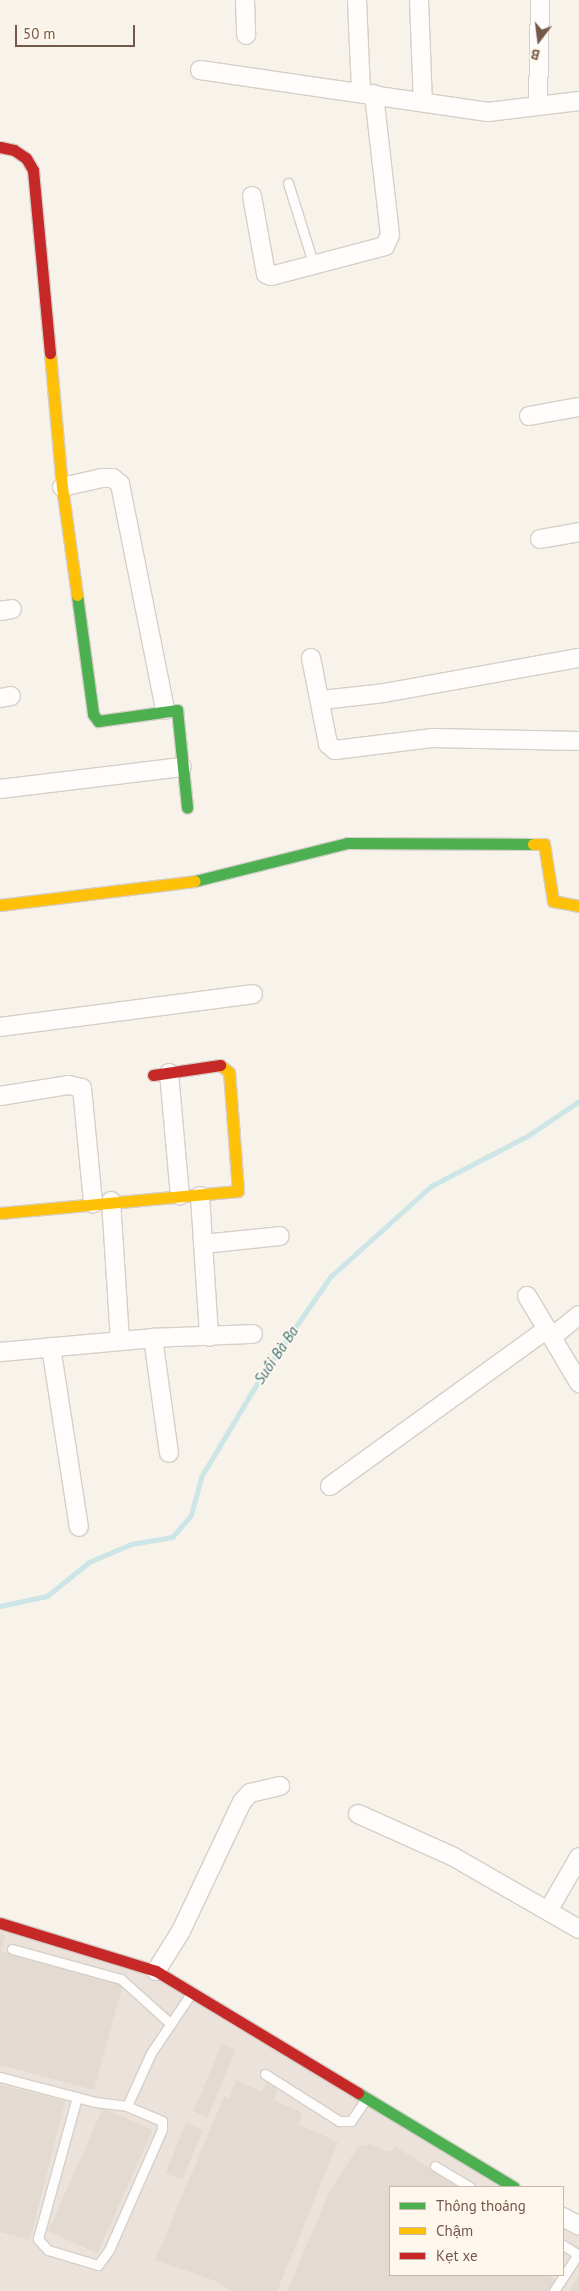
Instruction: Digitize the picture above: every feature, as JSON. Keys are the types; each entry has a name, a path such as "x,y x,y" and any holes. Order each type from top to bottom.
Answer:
{"street":[{"path":"245,0 246,35"},
{"path":"252,196 266,274 277,276 314,266 385,246 389,240 357,0"},
{"path":"419,0 423,102"},
{"path":"538,104 540,0"},
{"path":"200,70 488,112 538,104 579,101"},
{"path":"0,147 14,150 26,158 33,170 62,488 95,719 98,721 165,710 177,710 187,807"},
{"path":"529,416 579,407"},
{"path":"62,488 102,478 113,478 120,484 125,496 165,710"},
{"path":"540,539 579,532"},
{"path":"312,658 322,700 328,744 335,750 433,738 579,741"},
{"path":"322,700 384,693 579,658"},
{"path":"0,789 182,767"},
{"path":"0,905 199,880 347,842 544,844 552,901 579,906"},
{"path":"0,1027 253,994"},
{"path":"0,1213 111,1201 234,1194 240,1188 229,1072 219,1064 161,1074 180,1196"},
{"path":"0,1096 69,1085 82,1088 93,1203"},
{"path":"200,1196 209,1336"},
{"path":"111,1201 120,1341"},
{"path":"203,1244 280,1236"},
{"path":"527,1296 579,1383"},
{"path":"330,1486 549,1333 579,1315"},
{"path":"0,1352 152,1338 253,1334"},
{"path":"152,1338 169,1454"},
{"path":"51,1346 79,1527"},
{"path":"156,1971 182,1931 242,1802 250,1793 280,1786"},
{"path":"358,1814 452,1856 579,1929"},
{"path":"548,1911 579,1857"},
{"path":"0,1923 156,1971 512,2186"},
{"path":"564,2218 579,2226"}],"lane":[{"path":"288,183 314,266"},
{"path":"12,1949 121,1979 170,2024"},
{"path":"127,2106 150,2053 192,1993"},
{"path":"265,2074 339,2121 351,2121 366,2098"},
{"path":"0,2077 77,2097 127,2106 162,2121 162,2129 109,2250 98,2265 48,2250 38,2239 77,2097"},
{"path":"435,2166 468,2186"},
{"path":"554,2291 578,2255 564,2246"}],"shaded area":[{"path":"0,1926 155,1974 505,2186 389,2186 389,2276 564,2276 564,2222 579,2230 579,2291 0,2291"}],"building":[{"path":"0,1934 5,1935 1,1951 123,1984 94,2090 0,2065"},
{"path":"222,2044 236,2050 207,2117 193,2111"},
{"path":"236,2080 261,2092 267,2082 278,2088 274,2100 302,2113 298,2124 338,2142 277,2291 233,2291 213,2280 155,2260 224,2097 229,2099"},
{"path":"0,2085 65,2101 30,2240 0,2232"},
{"path":"103,2108 152,2130 97,2253 48,2231"},
{"path":"186,2123 203,2130 182,2180 166,2173"},
{"path":"370,2144 389,2152 396,2147 458,2186 389,2186 389,2276 549,2276 556,2280 549,2291 287,2291 330,2191 358,2147"},
{"path":"579,2275 579,2291 569,2291"}],"waterway":[{"name":"Suối Bà Ba","path":"0,1606 47,1596 89,1562 131,1544 172,1537 191,1515 201,1477 262,1375 330,1277 431,1186 529,1135 579,1101"}],"traffic: fast":[{"path":"77,595 93,714 98,721 177,710 187,807"},
{"path":"195,881 347,843 533,844"},
{"path":"358,2093 512,2186"}],"traffic: slow":[{"path":"50,353 62,487 77,595"},
{"path":"533,844 544,844 553,901 579,906"},
{"path":"0,905 195,881"},
{"path":"0,1213 238,1191 229,1072 220,1065"}],"traffic: jam":[{"path":"0,147 14,150 26,158 33,170 50,353"},
{"path":"153,1075 220,1065"},
{"path":"0,1923 156,1971 358,2093"}]}
